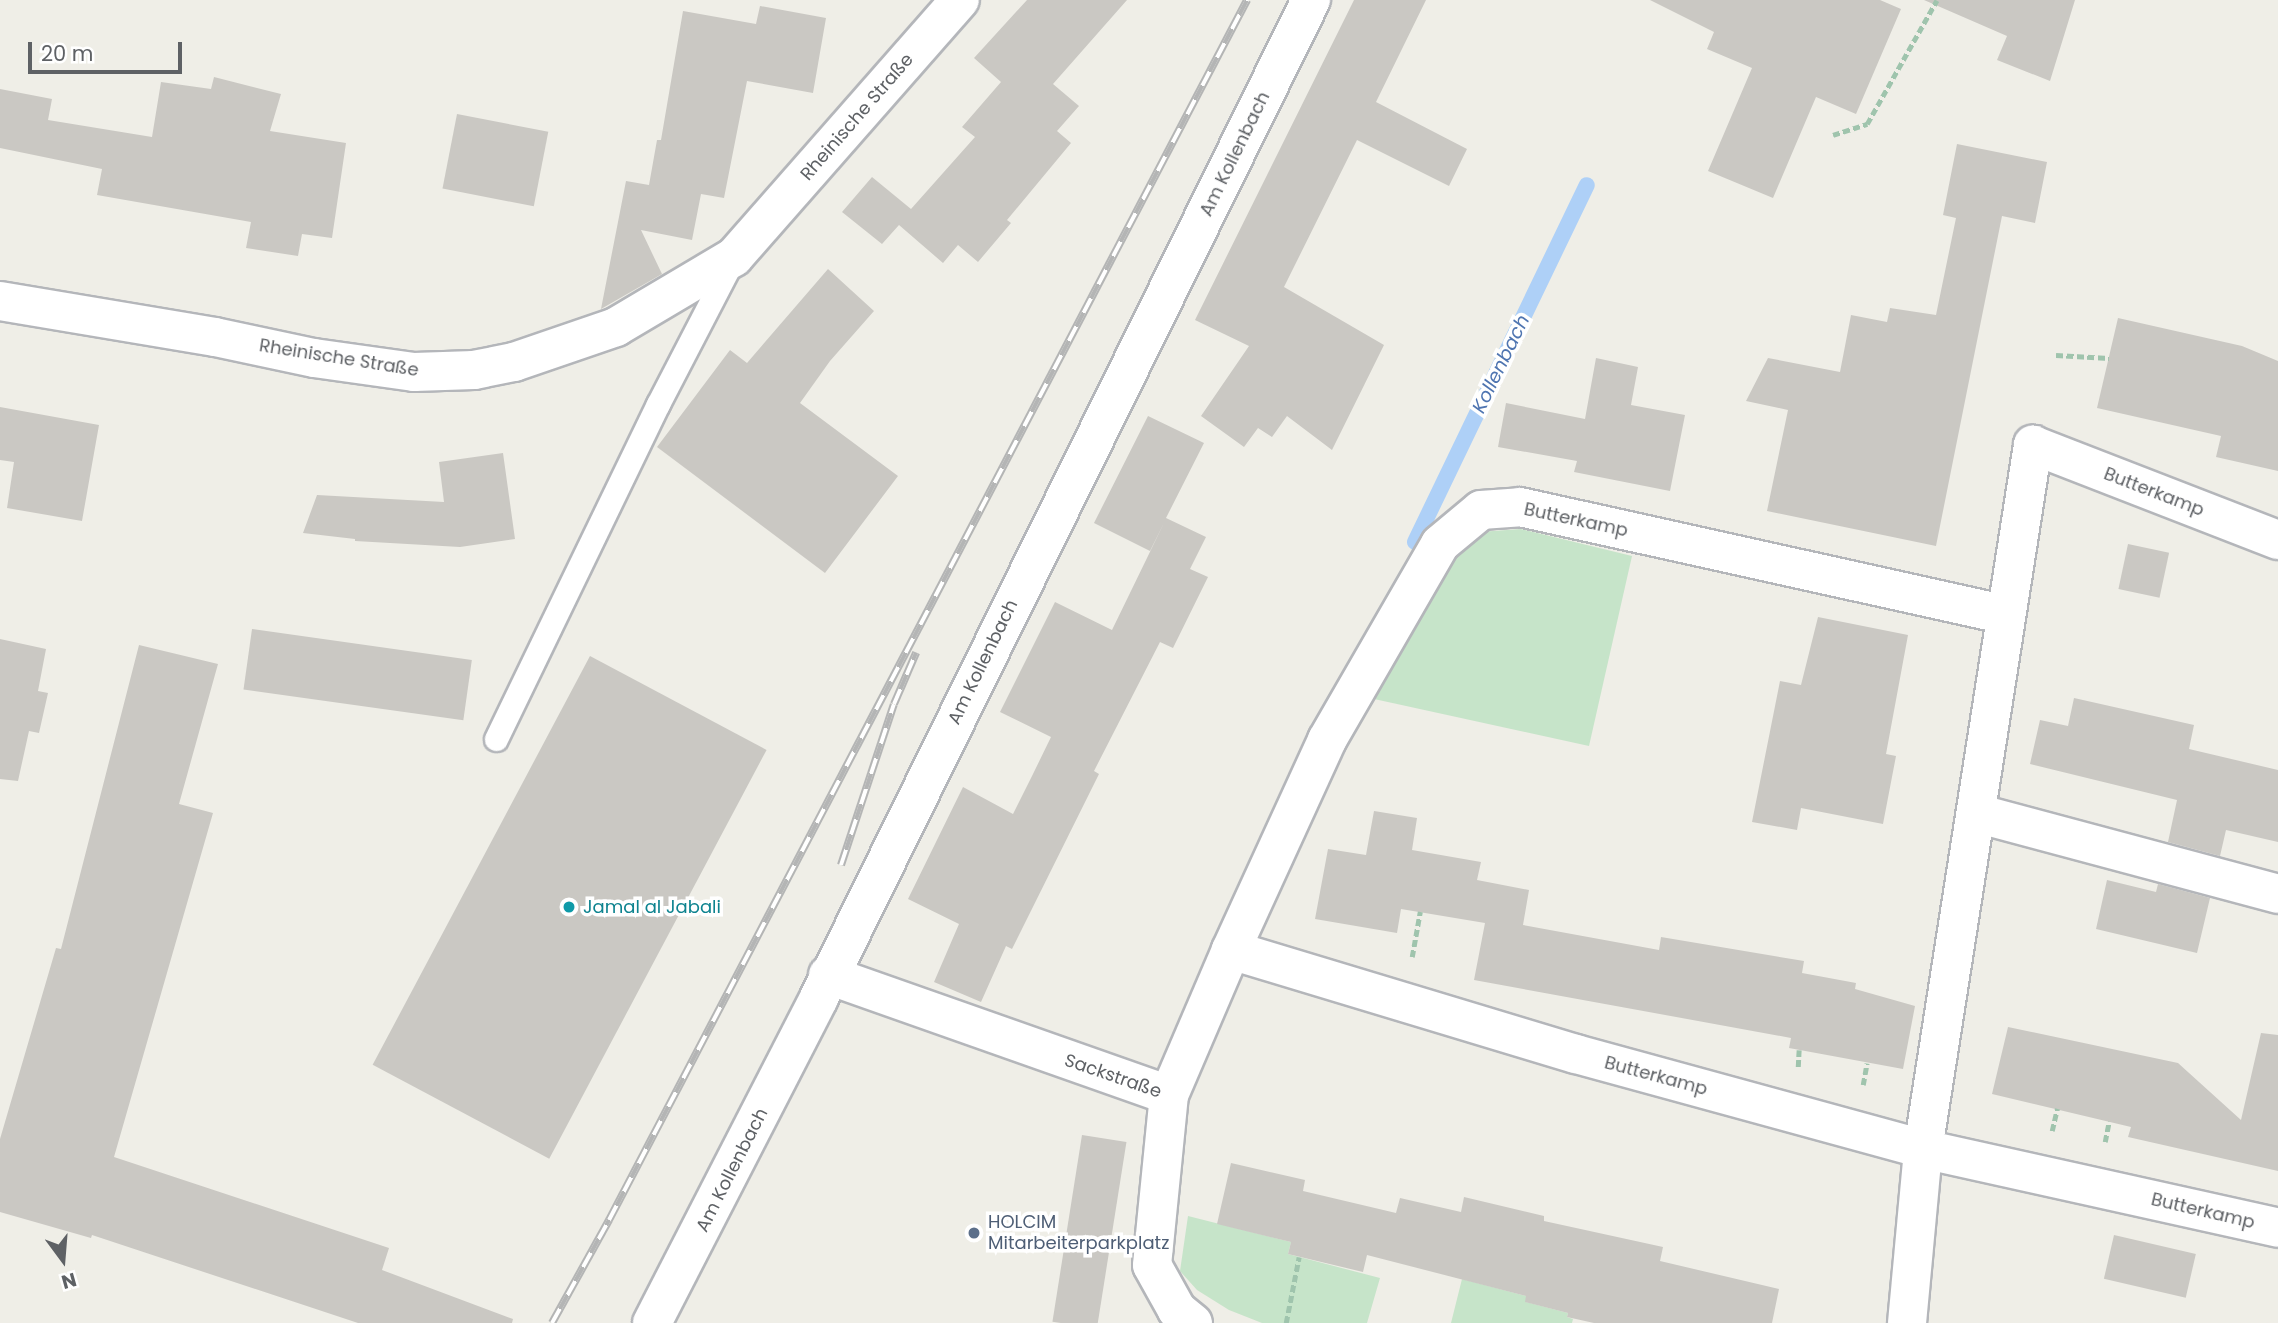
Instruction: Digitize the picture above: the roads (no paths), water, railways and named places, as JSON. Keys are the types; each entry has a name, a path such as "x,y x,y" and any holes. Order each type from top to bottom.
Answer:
{"street":[{"name":"Rheinische Straße","path":"0,301 215,337 314,358 414,372 474,370 514,362 616,327 734,257 960,0"},
{"name":"Am Kollenbach","path":"653,1323 744,1147 1311,0"},
{"name":"Butterkamp","path":"1907,1323 1923,1149 1976,813 2004,614 2033,445 2278,540"},
{"name":"Butterkamp","path":"1169,1096 1230,950 1327,740 1440,544 1481,510 1520,507 2004,614"},
{"path":"1976,813 2278,894"},
{"name":"Butterkamp","path":"1230,950 1576,1054 1923,1149 2278,1228"},
{"name":"Sackstraße","path":"828,975 1169,1096 1152,1265 1177,1310 1193,1323"}],"lane":[{"path":"496,739 658,404 734,257"}],"waterway":[{"name":"Kollenbach","path":"1415,542 1587,185"}],"railway":[{"path":"552,1323 609,1220 1247,0"},
{"path":"841,865 894,704 916,653"}],"place":[{"name":"Jamal al Jabali","path":"569,907"},
{"name":"HOLCIM Mitarbeiterparkplatz","path":"974,1233"}]}
